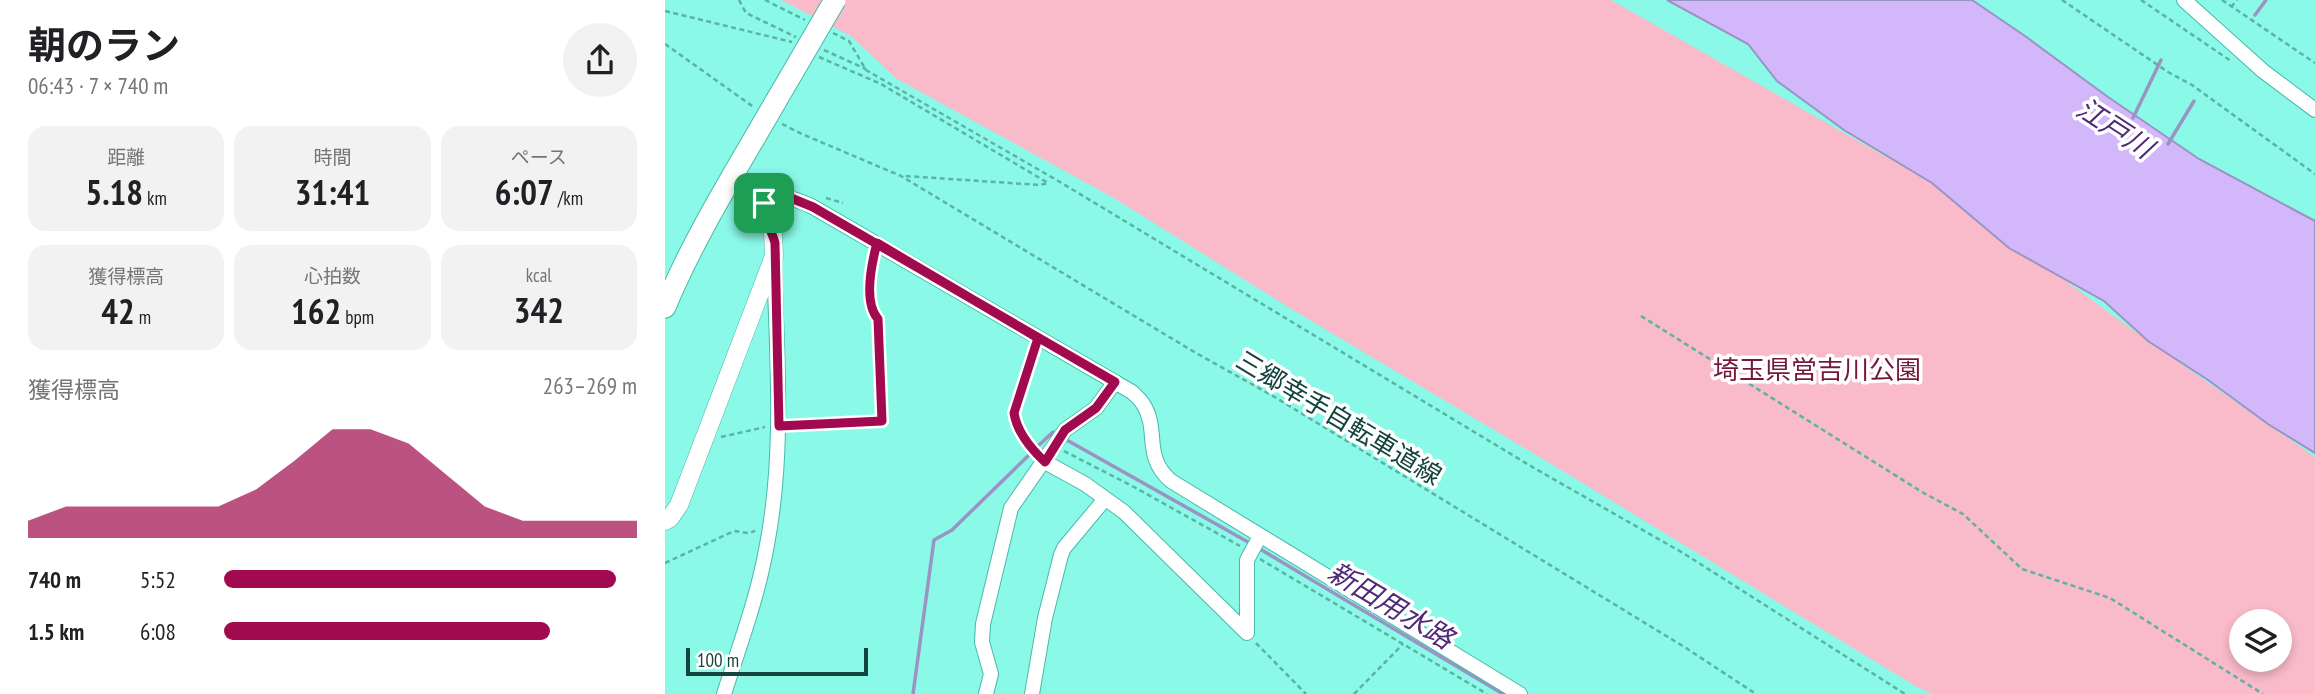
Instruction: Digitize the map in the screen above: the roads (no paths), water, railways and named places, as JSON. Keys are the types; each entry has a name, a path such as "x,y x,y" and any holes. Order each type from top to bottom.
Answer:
{"main road":[{"path":"665,307 685,261 711,214 835,0"}],"street":[{"path":"2184,0 2263,71 2315,110"},
{"path":"724,694 749,616 769,533 778,466 773,233 762,207 767,200 779,197 803,202 1132,392 1143,403 1150,422 1153,455 1163,474 1520,694"},
{"path":"665,521 670,519 679,505 774,256"},
{"path":"986,694 991,674 982,642 983,624 1008,515 1018,496 1045,462 1065,430 1096,408 1115,382"},
{"path":"1045,462 1085,484 1123,512 1247,634 1247,560 1260,536"},
{"path":"1032,694 1045,618 1061,555 1105,499"}],"lane":[{"path":"779,426 882,421 878,319 872,310 870,273 877,243"}],"water":[{"name":"江戸川","path":"1667,0 1972,0 2199,159 2315,221 2315,453 2148,341 2104,301 2009,248 1932,183 1844,130 1777,81 1748,44"}],"waterway":[{"path":"2255,15 2266,0"},
{"name":"江戸川","path":"2133,118 2161,60"},
{"name":"江戸川","path":"2168,144 2194,101"},
{"path":"1037,447 1053,432"},
{"name":"新田用水路","path":"1065,439 1248,542"},
{"path":"913,694 934,540 952,530 1029,455"},
{"name":"新田用水路","path":"1260,549 1503,694"}],"park label":[{"name":"埼玉県営吉川公園","path":"1817,370"}]}
